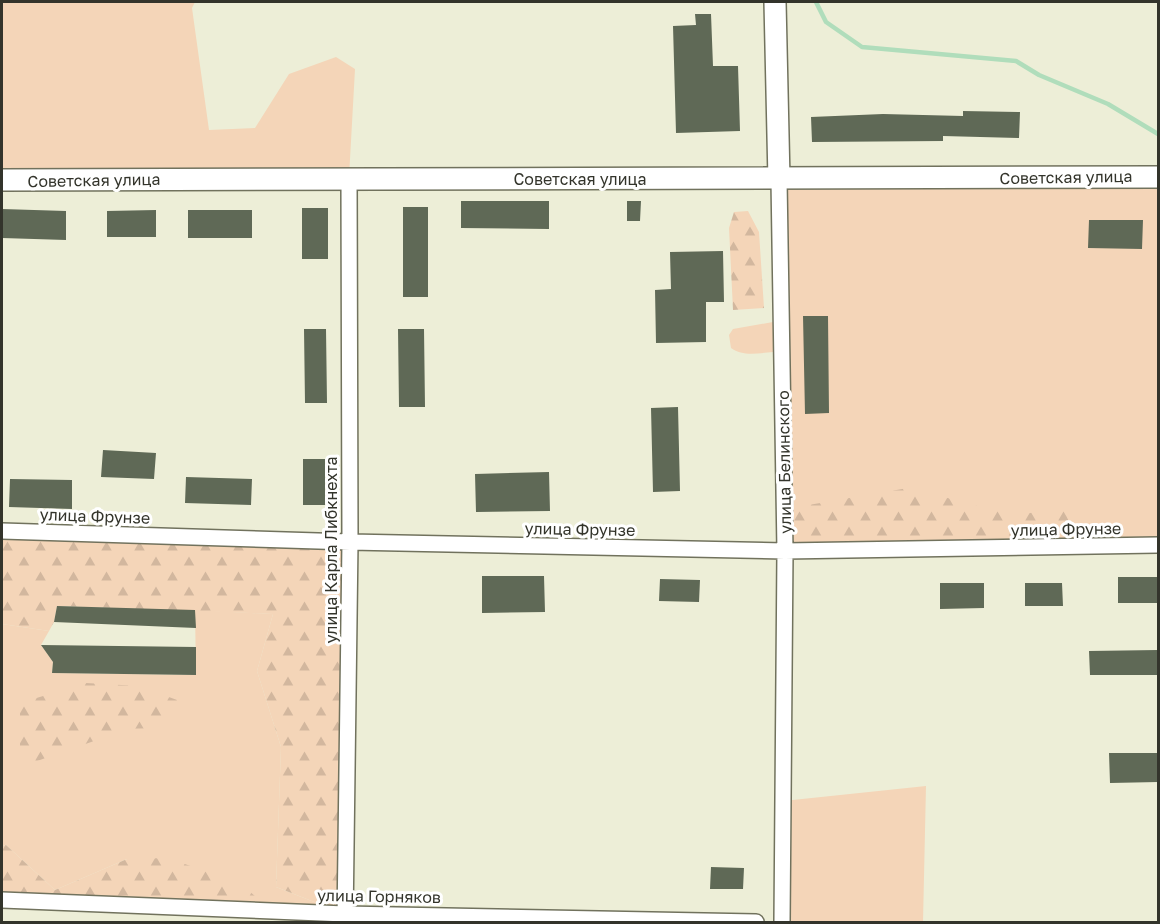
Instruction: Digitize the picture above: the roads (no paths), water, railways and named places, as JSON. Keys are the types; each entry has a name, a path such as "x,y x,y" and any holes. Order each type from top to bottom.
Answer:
{"street":[{"name":"улица Белинского","path":"775,2 785,551 782,922"},
{"name":"Советская улица","path":"2,180 349,177 779,180 1158,177"},
{"name":"улица Карла Либкнехта","path":"345,918 350,542 349,177"},
{"name":"улица Фрунзе","path":"2,531 350,542 785,551 1158,545"},
{"name":"улица Горняков","path":"2,900 345,918 756,922"}],"waterway":[{"path":"816,2 826,22 862,47 1016,61 1039,75 1108,104 1158,134"}]}
